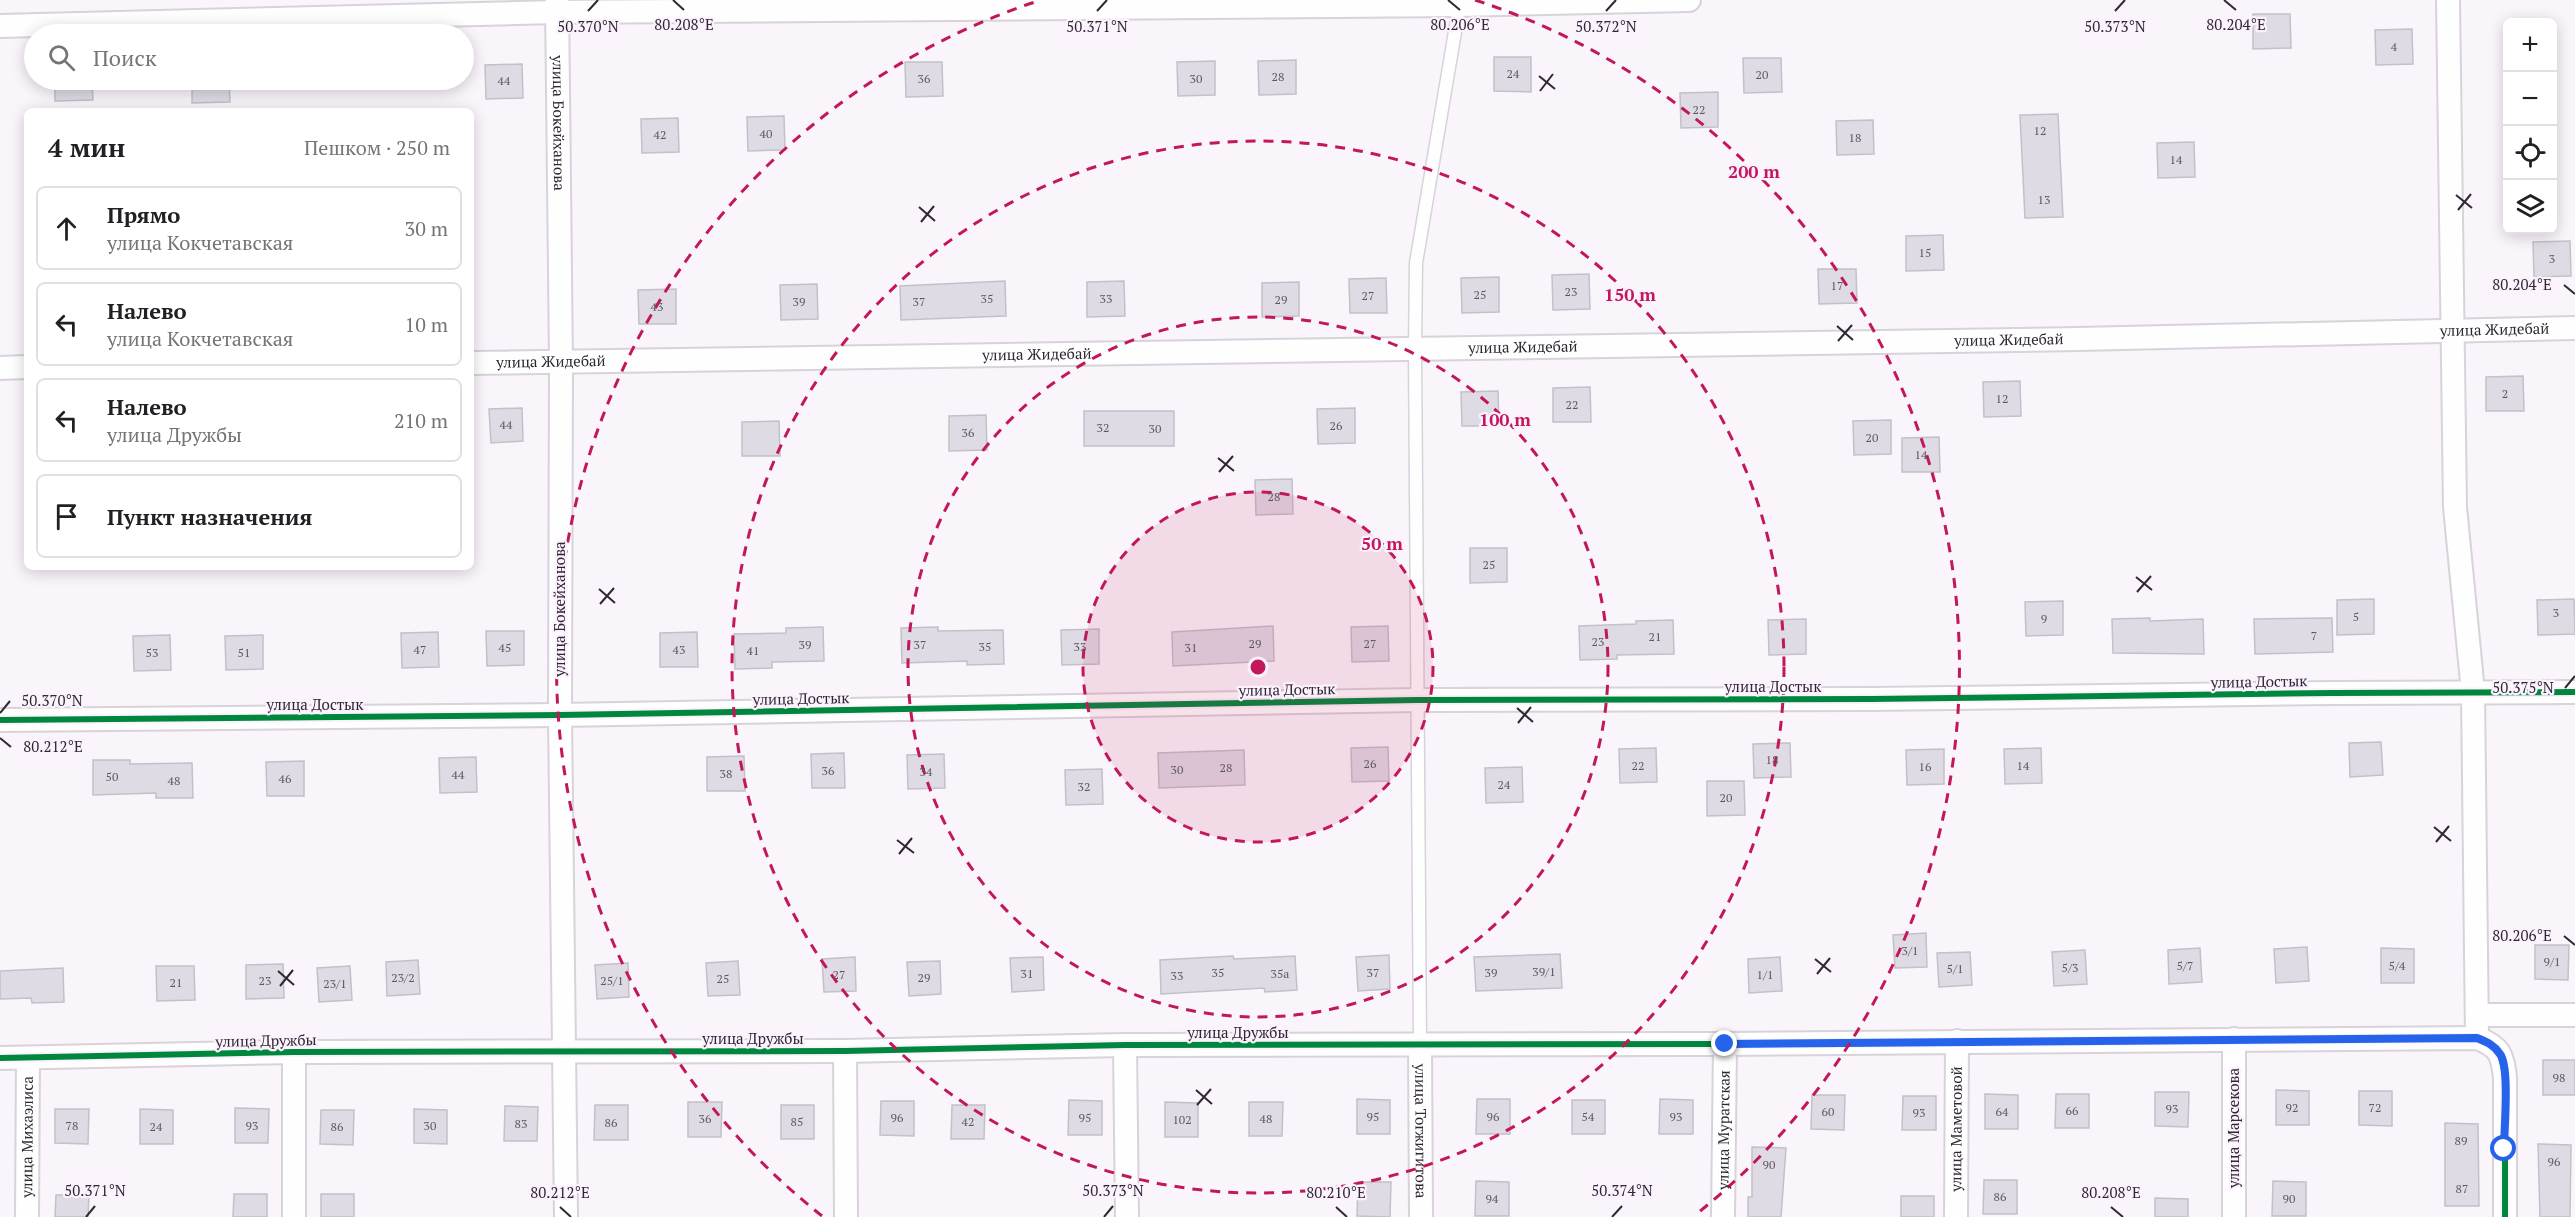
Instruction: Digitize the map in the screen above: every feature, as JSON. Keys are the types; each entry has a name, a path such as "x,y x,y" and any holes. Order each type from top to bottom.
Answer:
{"street":[{"path":"56,24 556,6 1689,0"},
{"path":"2448,0 2455,507 2473,692 2477,1038 2491,1043 2502,1056 2505,1077 2505,1217"},
{"name":"улица Бокейханова","path":"556,6 561,363 560,715 566,1217"},
{"path":"0,26 24,25"},
{"name":"улица Жидебай","path":"474,363 1415,350 2575,328"},
{"path":"0,368 24,367"},
{"name":"улица Достык","path":"0,720 560,715 1417,700 1871,699 2575,692"},
{"path":"2478,1015 2575,1015"},
{"name":"улица Дружбы","path":"0,1058 294,1052 845,1051 1125,1045 1725,1044 2477,1038"},
{"name":"улица Марсекова","path":"2234,1039 2234,1217"},
{"name":"улица Маметовой","path":"1956,1217 1957,1041"},
{"name":"улица Тогжигитова","path":"1420,1044 1421,1217"},
{"name":"улица Муратская","path":"1723,1217 1725,1044"},
{"path":"1125,1045 1127,1217"},
{"path":"845,1051 846,1217"},
{"path":"294,1052 294,1217"},
{"name":"улица Михаэлиса","path":"27,1217 28,1058"}],"lane":[{"path":"1420,1044 1416,263 1460,2"}],"building":[{"path":"2253,14 2290,14 2291,48 2253,49"},
{"path":"2412,29 2413,64 2376,65 2375,30"},
{"path":"1494,57 1531,57 1531,92 1494,91"},
{"path":"1743,58 1781,58 1782,92 1744,93"},
{"path":"1296,60 1296,94 1259,95 1258,61"},
{"path":"1215,61 1215,95 1178,96 1177,62"},
{"path":"905,62 942,62 943,96 906,97"},
{"path":"522,64 523,98 486,99 485,65"},
{"path":"55,90 92,90 93,100 55,101"},
{"path":"192,90 229,90 230,102 192,103"},
{"path":"1718,92 1718,127 1681,128 1680,93"},
{"path":"2058,114 2063,217 2025,218 2020,115"},
{"path":"784,116 785,150 748,151 747,117"},
{"path":"678,118 679,152 642,153 641,119"},
{"path":"1873,120 1874,154 1837,155 1836,121"},
{"path":"2194,142 2195,177 2158,178 2157,143"},
{"path":"1943,235 1944,270 1906,271 1906,236"},
{"path":"2570,241 2571,276 2534,277 2533,242"},
{"path":"1818,269 1856,269 1857,303 1819,304"},
{"path":"1589,274 1590,309 1553,310 1552,275"},
{"path":"1499,277 1499,312 1462,313 1461,278"},
{"path":"1386,278 1387,313 1350,313 1349,279"},
{"path":"1005,281 1006,316 901,320 900,286"},
{"path":"1124,281 1125,316 1087,317 1087,282"},
{"path":"1299,282 1299,316 1262,317 1262,283"},
{"path":"817,284 818,319 781,320 780,285"},
{"path":"676,289 676,324 639,324 638,290"},
{"path":"2523,376 2524,411 2486,411 2486,377"},
{"path":"2020,381 2021,416 1984,417 1983,382"},
{"path":"1590,387 1591,422 1553,422 1553,388"},
{"path":"1498,391 1499,426 1462,426 1461,392"},
{"path":"522,408 523,441 491,443 489,409"},
{"path":"1355,408 1355,443 1318,444 1317,409"},
{"path":"1084,411 1174,411 1174,446 1084,446"},
{"path":"986,415 987,450 949,451 949,416"},
{"path":"1891,420 1891,454 1854,455 1853,421"},
{"path":"779,421 780,456 742,456 742,422"},
{"path":"1939,437 1940,472 1902,472 1902,438"},
{"path":"1292,479 1293,514 1256,515 1255,480"},
{"path":"1470,548 1507,548 1507,582 1470,583"},
{"path":"2374,599 2374,634 2337,635 2337,600"},
{"path":"2574,599 2575,634 2538,635 2537,600"},
{"path":"2063,601 2063,635 2026,636 2025,602"},
{"path":"2150,618 2150,621 2203,619 2204,654 2113,653 2112,619"},
{"path":"2332,618 2333,652 2255,654 2254,619"},
{"path":"1806,619 1806,654 1769,655 1768,620"},
{"path":"1673,620 1674,654 1617,655 1617,659 1580,660 1579,626"},
{"path":"1273,626 1274,661 1173,666 1172,632"},
{"path":"1388,626 1389,661 1352,662 1351,627"},
{"path":"823,627 824,661 772,662 772,668 735,669 734,634 786,633 786,628"},
{"path":"938,627 938,631 1003,630 1004,664 967,665 967,661 902,663 901,628"},
{"path":"1099,629 1099,664 1062,665 1061,630"},
{"path":"486,631 524,631 524,665 487,666"},
{"path":"438,632 439,667 402,668 401,633"},
{"path":"697,632 698,667 660,667 660,633"},
{"path":"170,635 171,670 134,671 133,636"},
{"path":"263,635 263,669 226,670 225,636"},
{"path":"2381,742 2383,775 2350,777 2349,743"},
{"path":"1790,743 1791,777 1754,778 1753,744"},
{"path":"1388,747 1389,781 1352,782 1351,748"},
{"path":"1656,748 1657,782 1620,783 1619,749"},
{"path":"2041,748 2042,783 2005,784 2004,749"},
{"path":"1944,749 1944,784 1907,785 1906,750"},
{"path":"1244,750 1245,785 1159,788 1158,753"},
{"path":"844,753 845,788 812,788 811,754"},
{"path":"944,754 945,788 908,789 907,755"},
{"path":"744,756 745,791 707,791 707,757"},
{"path":"476,757 477,792 440,793 439,758"},
{"path":"93,760 130,760 130,764 192,763 193,798 156,798 156,793 93,795"},
{"path":"304,761 304,796 267,796 266,762"},
{"path":"1522,767 1523,802 1486,803 1485,768"},
{"path":"1102,769 1103,804 1066,805 1065,770"},
{"path":"1707,781 1744,781 1745,815 1707,816"},
{"path":"1926,933 1927,967 1895,968 1893,935"},
{"path":"2535,945 2569,945 2568,980 2535,979"},
{"path":"2307,947 2309,981 2276,983 2274,949"},
{"path":"2200,948 2202,982 2169,984 2168,950"},
{"path":"2381,948 2414,949 2414,983 2381,983"},
{"path":"2085,950 2087,984 2054,986 2052,952"},
{"path":"1970,952 1972,985 1939,987 1937,953"},
{"path":"1560,954 1562,988 1476,991 1474,957"},
{"path":"1389,955 1390,989 1358,991 1356,957"},
{"path":"1233,956 1234,959 1295,956 1297,990 1265,992 1264,988 1161,994 1160,960"},
{"path":"855,957 856,991 824,992 822,959"},
{"path":"1043,957 1044,990 1012,992 1010,958"},
{"path":"1780,957 1782,991 1749,993 1748,959"},
{"path":"418,960 420,994 387,996 386,962"},
{"path":"738,961 740,995 708,996 706,963"},
{"path":"940,961 941,994 909,996 907,962"},
{"path":"628,963 629,997 597,999 595,965"},
{"path":"283,964 284,998 246,999 246,965"},
{"path":"156,966 194,966 195,1000 157,1001"},
{"path":"350,966 352,1000 319,1002 317,968"},
{"path":"63,968 64,1002 32,1003 31,998 0,999 0,971"},
{"path":"2543,1060 2575,1060 2575,1095 2543,1095"},
{"path":"2276,1090 2309,1091 2309,1125 2276,1125"},
{"path":"2359,1091 2392,1091 2392,1126 2359,1125"},
{"path":"2155,1092 2189,1092 2188,1127 2155,1126"},
{"path":"1985,1094 2018,1095 2018,1129 1985,1129"},
{"path":"2056,1094 2089,1094 2089,1128 2055,1128"},
{"path":"1812,1095 1845,1095 1844,1130 1811,1129"},
{"path":"1903,1096 1936,1096 1936,1130 1902,1130"},
{"path":"1357,1099 1390,1100 1390,1134 1357,1134"},
{"path":"1477,1099 1510,1099 1510,1134 1476,1134"},
{"path":"1660,1099 1693,1100 1693,1134 1659,1134"},
{"path":"1069,1100 1102,1101 1102,1135 1068,1135"},
{"path":"1572,1100 1605,1100 1605,1134 1572,1134"},
{"path":"881,1101 914,1101 914,1136 880,1135"},
{"path":"688,1102 722,1102 721,1137 688,1137"},
{"path":"1165,1102 1198,1103 1198,1137 1165,1137"},
{"path":"1249,1102 1283,1102 1282,1136 1249,1136"},
{"path":"595,1105 628,1105 628,1140 594,1140"},
{"path":"781,1105 814,1105 814,1139 781,1139"},
{"path":"952,1105 985,1105 984,1139 951,1139"},
{"path":"505,1106 538,1107 537,1141 504,1141"},
{"path":"235,1108 269,1109 268,1143 235,1143"},
{"path":"55,1109 89,1109 88,1144 55,1143"},
{"path":"140,1109 173,1110 173,1144 140,1144"},
{"path":"414,1109 447,1110 447,1144 414,1143"},
{"path":"321,1110 354,1110 353,1145 320,1144"},
{"path":"2445,1123 2478,1124 2479,1206 2445,1206"},
{"path":"2538,1144 2571,1145 2570,1217 2540,1217"},
{"path":"1752,1147 1786,1148 1781,1217 1748,1217 1748,1197 1752,1197"},
{"path":"1984,1180 2017,1180 2017,1214 1983,1214"},
{"path":"1476,1181 1509,1182 1509,1216 1475,1216"},
{"path":"2273,1181 2306,1182 2306,1216 2272,1216"},
{"path":"1358,1182 1391,1182 1390,1217 1357,1216"},
{"path":"234,1194 267,1194 267,1217 233,1217"},
{"path":"321,1194 354,1194 354,1217 321,1217"},
{"path":"56,1195 89,1195 88,1217 55,1217"},
{"path":"1901,1196 1934,1196 1934,1217 1901,1217"},
{"path":"2155,1198 2188,1199 2188,1217 2155,1217"}],"cycle path":[{"path":"0,720 560,715 1417,700 1871,699 2575,692"},
{"path":"0,1058 294,1052 845,1051 1125,1045 1725,1044 2477,1038 2495,1048 2501,1057 2504,1069 2505,1217"}],"route":[{"path":"1725,1044 2477,1038 2491,1043 2502,1056 2505,1077 2504,1149"}]}
